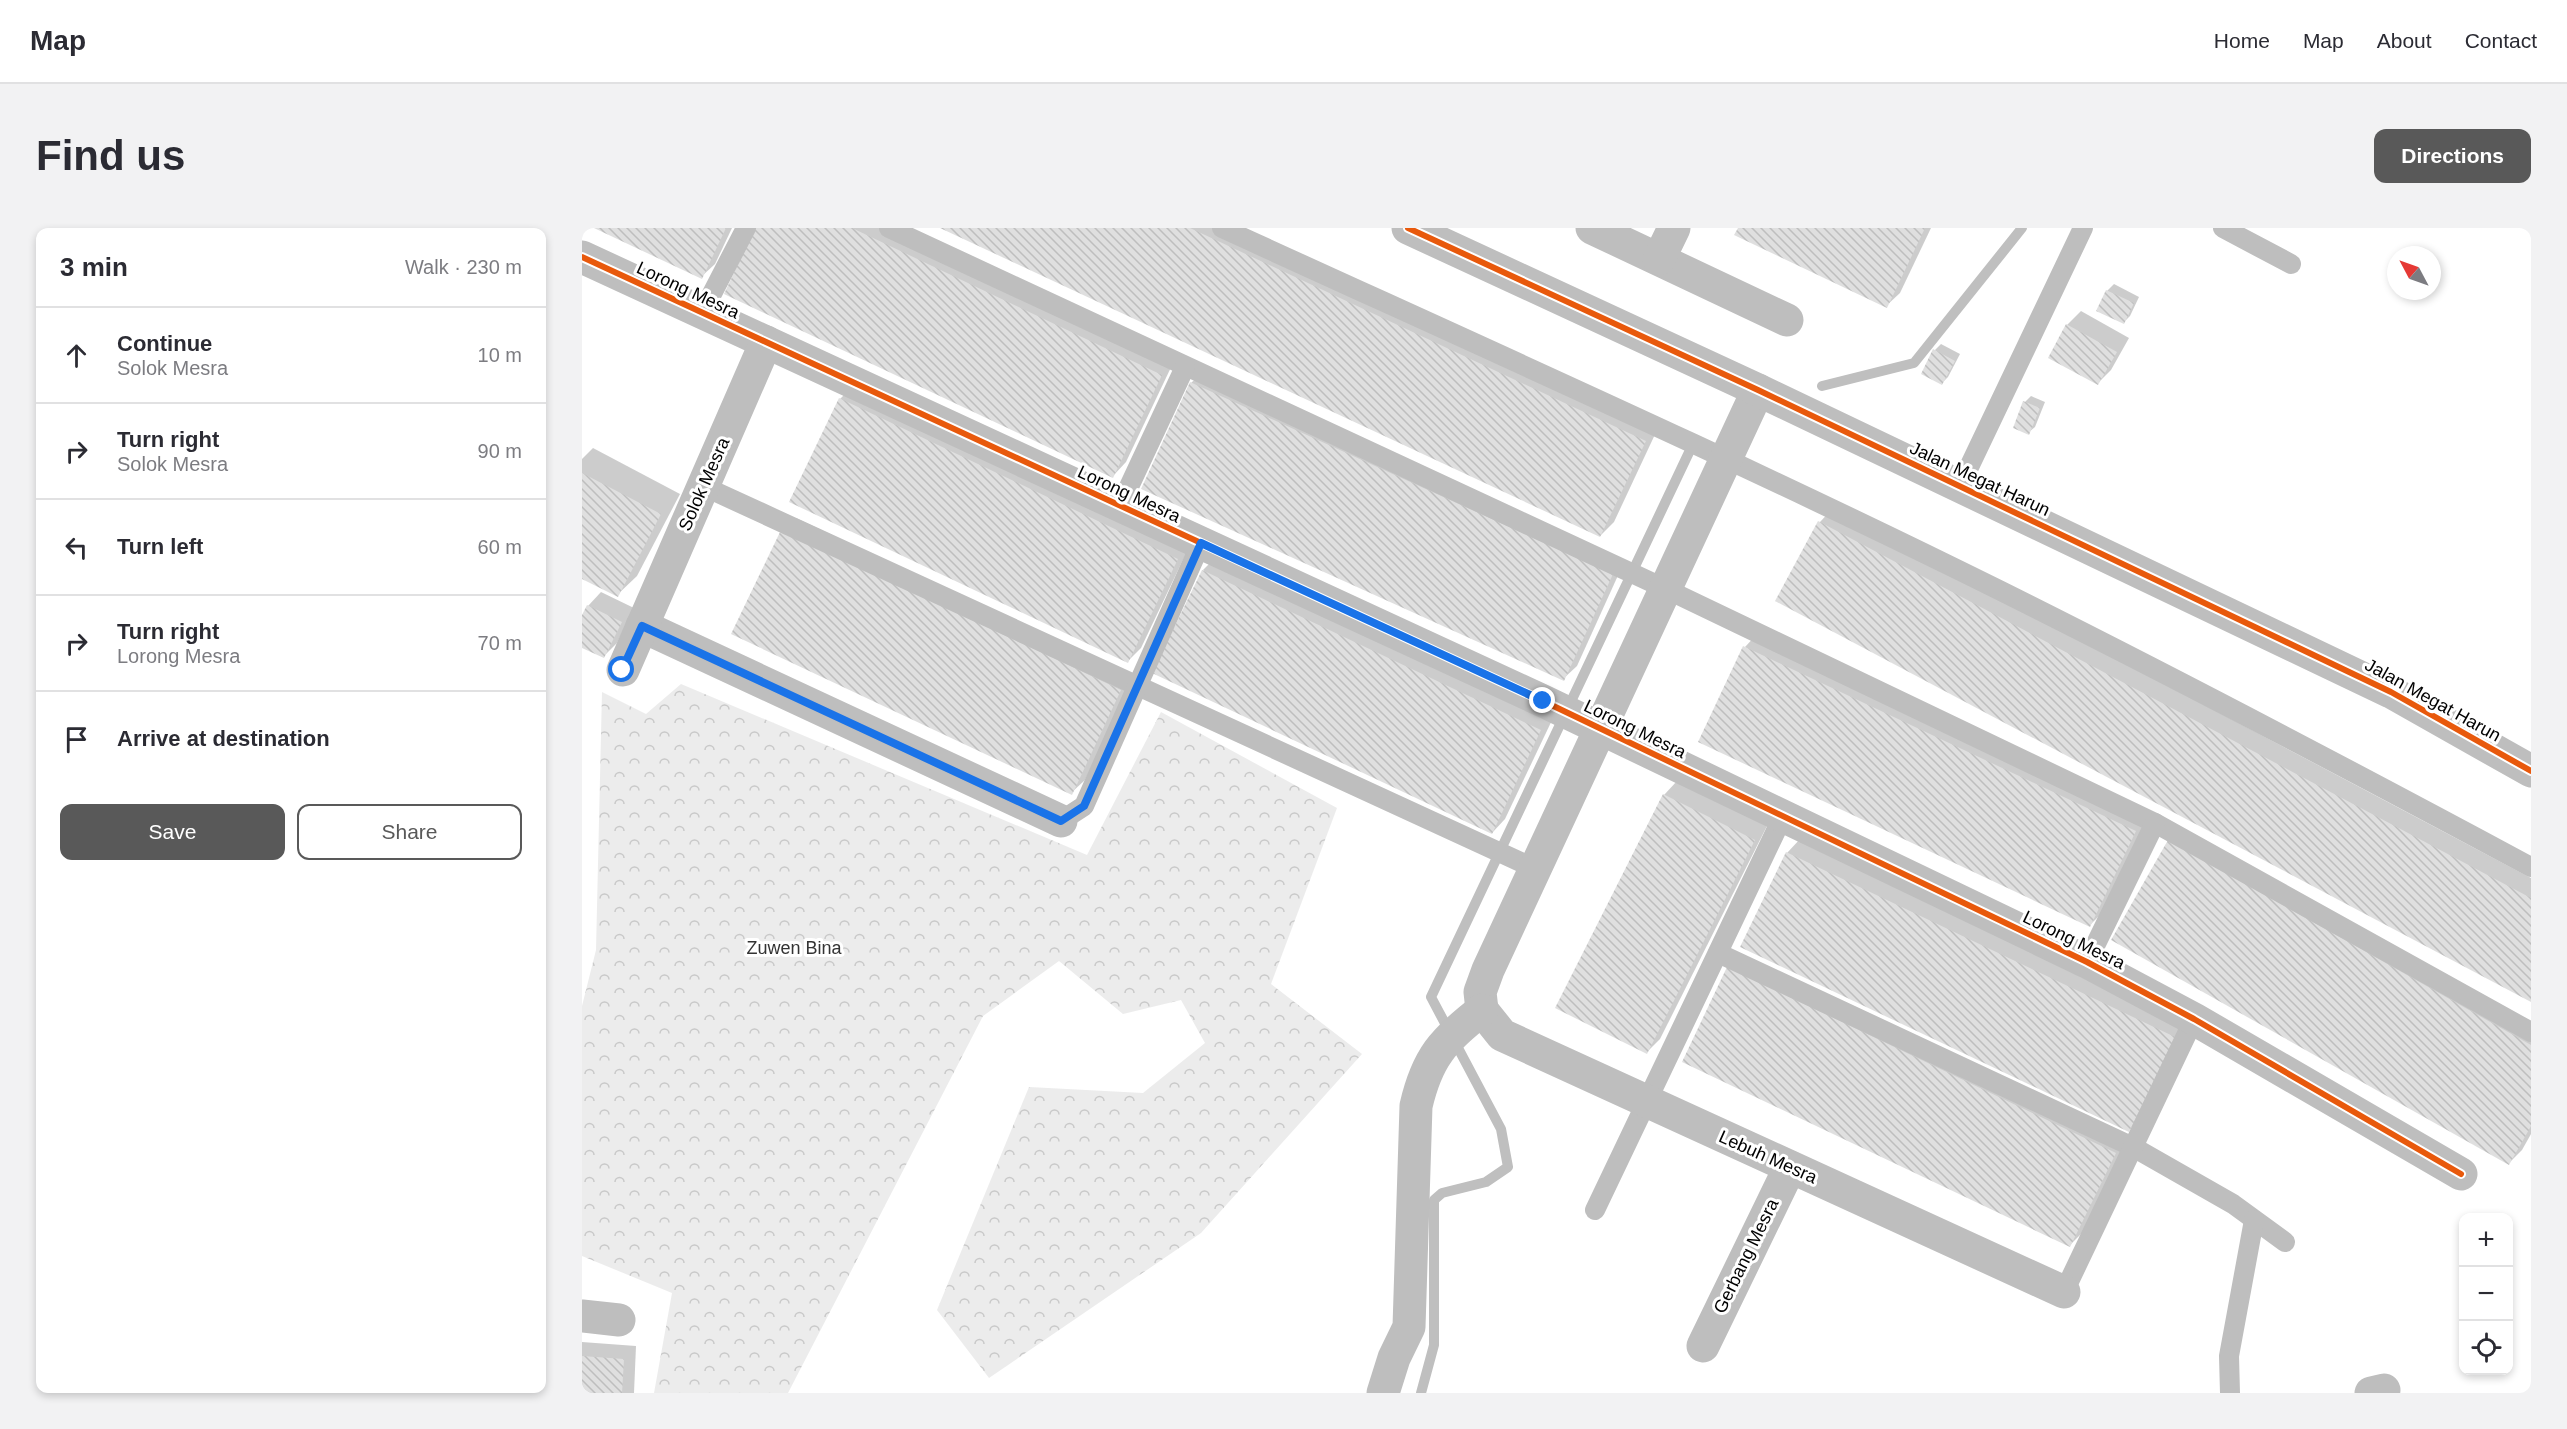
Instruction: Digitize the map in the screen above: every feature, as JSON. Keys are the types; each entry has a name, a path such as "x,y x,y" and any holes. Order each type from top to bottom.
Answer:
{"street":[{"name":"Jalan Megat Harun","path":"1408,228 1758,390 2391,692 2531,771"},
{"path":"1592,228 1787,320"},
{"path":"1659,259 1674,228"},
{"name":"Lorong Mesra","path":"582,257 1543,701 2087,962 2194,1019 2461,1174"},
{"name":"Solok Mesra","path":"622,670 766,342"},
{"path":"1383,1393 1394,1358 1409,1327 1416,1106 1423,1075 1460,1028 1480,992 1523,863 1652,583 1726,458 1758,390"},
{"path":"642,626 1061,821"},
{"name":"Lebuh Mesra","path":"1460,1028 1502,1035 2064,1292"},
{"name":"Gerbang Mesra","path":"1703,1346 1790,1167"},
{"path":"582,1316 619,1320"}],"lane":[{"path":"702,313 746,228"},
{"path":"889,228 1652,583 2155,823 2531,1032"},
{"path":"1222,228 1726,458 1997,589 2245,714 2531,867"},
{"path":"1960,486 2083,228"},
{"path":"2223,228 2291,264"},
{"path":"1120,506 1185,367"},
{"path":"703,486 1523,863"},
{"path":"1061,821 1084,806 1201,543"},
{"path":"1595,1210 1783,816"},
{"path":"2087,962 2155,823"},
{"path":"1718,953 2133,1147 2233,1204 2285,1242"},
{"path":"2064,1292 2194,1019"},
{"path":"2230,1393 2229,1356 2254,1220"}],"green space":[{"name":"Zuwen Bina","path":"681,684 1087,855 1161,712 1337,808 1271,984 1362,1054 1201,1233 989,1378 937,1310 1029,1087 1143,1093 1205,1043 1181,1000 1123,1014 1059,961 983,1016 788,1393 654,1393 672,1293 582,1256 582,1006 596,950 602,692 646,714"}],"building":[{"path":"594,228 726,228 702,279"},
{"path":"755,228 852,228 1162,375 1113,478 724,294"},
{"path":"940,228 1190,228 1646,441 1600,537"},
{"path":"1738,228 1925,228 1887,308 1734,235"},
{"path":"2106,290 2134,303 2124,324 2096,311"},
{"path":"2066,324 2117,352 2098,385 2048,358"},
{"path":"1933,349 1955,361 1942,385 1921,374"},
{"path":"1190,382 1613,574 1564,681 1141,489"},
{"path":"839,398 1178,559 1128,663 789,502"},
{"path":"2023,401 2040,408 2029,435 2013,428"},
{"path":"582,473 661,514 618,597 582,579"},
{"path":"1818,521 2531,898 2531,1002 1775,601"},
{"path":"781,530 1121,690 1072,795 731,634"},
{"path":"1202,570 1541,730 1492,834 1152,673"},
{"path":"587,605 622,622 604,658 582,648 582,615"},
{"path":"1743,646 2136,831 2090,927 1698,742"},
{"path":"1663,794 1755,840 1647,1054 1555,1008"},
{"path":"2168,840 2531,1045 2531,1126 2509,1165 2111,940"},
{"path":"1786,852 2175,1037 2129,1132 1740,947"},
{"path":"1727,967 2116,1153 2070,1247 1682,1062"},
{"path":"582,1356 624,1359 622,1393 582,1393"}],"waterway":[{"path":"1822,386 1914,363 2022,228"},
{"path":"1421,1393 1434,1345 1434,1200 1442,1193 1486,1182 1508,1167 1501,1129 1431,997 1692,446"}],"cycle path":[{"path":"1408,228 1758,390 2391,692 2531,771"},
{"path":"582,257 1543,701 2087,962 2194,1019 2461,1174"}],"route":[{"path":"622,670 642,626 1061,821 1084,806 1201,543 1543,701"}]}
